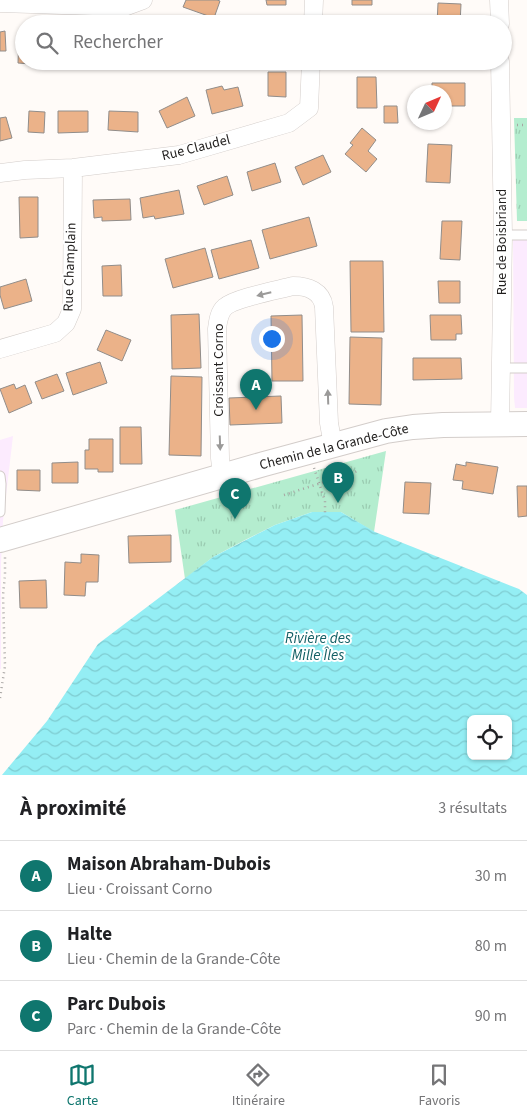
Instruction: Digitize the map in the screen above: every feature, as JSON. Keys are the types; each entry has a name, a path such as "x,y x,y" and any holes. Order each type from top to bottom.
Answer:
{"main road":[{"name":"Chemin de la Grande-Côte","path":"2,545 222,476 386,431 443,425 527,424"}],"street":[{"path":"0,3 124,8 143,0"},
{"path":"313,15 314,0"},
{"path":"500,0 500,15"},
{"name":"Rue Claudel","path":"0,173 72,168 179,155 289,123 309,108 311,70"},
{"name":"Rue de Boisbriand","path":"500,70 503,235 500,424"},
{"name":"Rue Champlain","path":"0,349 55,333 66,323 72,309 72,168"},
{"name":"Croissant Corno","path":"222,476 217,328 218,320 224,307 242,299 293,286 310,288 321,297 324,302 329,423 333,446"}],"lane":[{"path":"503,235 527,235"},
{"path":"501,368 527,368"},
{"path":"0,476 2,484 0,512"}],"path":[{"path":"312,462 325,501 325,513"},
{"path":"284,495 358,471"},
{"path":"0,698 5,666 3,594 5,576 2,545"}],"shaded area":[{"path":"513,231 527,231 527,408 515,408 514,397"},
{"path":"13,436 3,521 0,669 0,440"}],"green space":[{"path":"514,118 527,118 527,221 517,221"},
{"path":"386,451 374,532 341,512 312,512 275,525 245,540 213,557 185,579 175,510"}],"water":[{"name":"Rivière des Mille Îles","path":"312,512 341,512 375,532 519,589 527,595 527,775 2,775 47,721 98,644 213,557 275,525"}],"building":[{"path":"186,0 220,1 215,15 206,15 183,7"},
{"path":"266,0 286,0 286,5 267,5"},
{"path":"352,0 372,0 372,5 352,5"},
{"path":"438,3 461,4 460,15 437,15"},
{"path":"5,31 6,51 0,51 0,32"},
{"path":"268,72 286,72 286,97 268,96"},
{"path":"357,77 376,77 377,108 357,108"},
{"path":"432,83 465,83 465,106 452,106 452,85 432,85"},
{"path":"222,86 224,90 238,87 243,106 212,114 206,90"},
{"path":"187,97 195,116 167,128 159,111"},
{"path":"384,106 397,106 398,123 384,123"},
{"path":"29,111 45,112 44,133 28,132"},
{"path":"58,111 88,111 88,132 58,133"},
{"path":"109,111 138,112 138,132 108,130"},
{"path":"6,117 12,138 0,141 0,118"},
{"path":"362,128 376,140 368,151 377,159 366,172 345,154 353,145 350,143"},
{"path":"428,144 452,145 450,183 426,182"},
{"path":"323,155 331,172 303,185 295,167"},
{"path":"275,163 281,182 252,191 247,172"},
{"path":"227,176 233,195 204,205 197,186"},
{"path":"179,190 184,214 155,219 154,216 143,218 140,198"},
{"path":"19,197 38,197 38,237 20,238"},
{"path":"130,199 131,220 102,221 102,217 94,218 93,200"},
{"path":"309,217 317,246 270,259 262,230"},
{"path":"442,221 462,221 460,260 440,259"},
{"path":"251,240 259,268 219,279 211,250"},
{"path":"205,248 213,277 173,288 165,259"},
{"path":"350,261 383,261 384,332 351,332"},
{"path":"121,265 122,296 103,296 102,266"},
{"path":"26,279 32,301 4,309 0,287"},
{"path":"438,281 460,281 460,303 439,303"},
{"path":"199,314 201,368 172,369 171,315"},
{"path":"302,315 303,381 272,381 271,316"},
{"path":"430,315 461,315 462,334 456,334 456,340 431,340"},
{"path":"106,330 131,340 122,361 97,350"},
{"path":"350,337 382,338 381,405 349,404"},
{"path":"413,358 461,358 462,379 413,380"},
{"path":"100,362 107,383 73,395 66,373"},
{"path":"57,374 64,391 42,399 35,382"},
{"path":"171,376 202,377 201,456 169,455"},
{"path":"14,384 16,389 25,385 32,403 9,413 0,389"},
{"path":"281,396 282,423 230,425 229,398"},
{"path":"120,427 141,427 142,464 120,464"},
{"path":"89,439 113,439 113,472 98,472 98,469 85,469 85,450 89,450"},
{"path":"78,462 78,483 52,483 52,463"},
{"path":"466,462 498,467 493,494 462,489 463,481 453,480 456,464 466,466"},
{"path":"17,470 40,470 40,491 17,490"},
{"path":"405,482 431,483 429,514 403,513"},
{"path":"517,486 527,486 527,516 518,517"},
{"path":"171,535 171,562 129,563 128,536"},
{"path":"81,554 99,555 98,582 86,582 85,596 64,595 65,562 81,563"},
{"path":"46,580 47,608 20,608 19,581"}],"place":[{"name":"Maison Abraham-Dubois","path":"256,410"},
{"name":"Halte","path":"338,503"},
{"name":"Parc Dubois","path":"235,519"}]}
